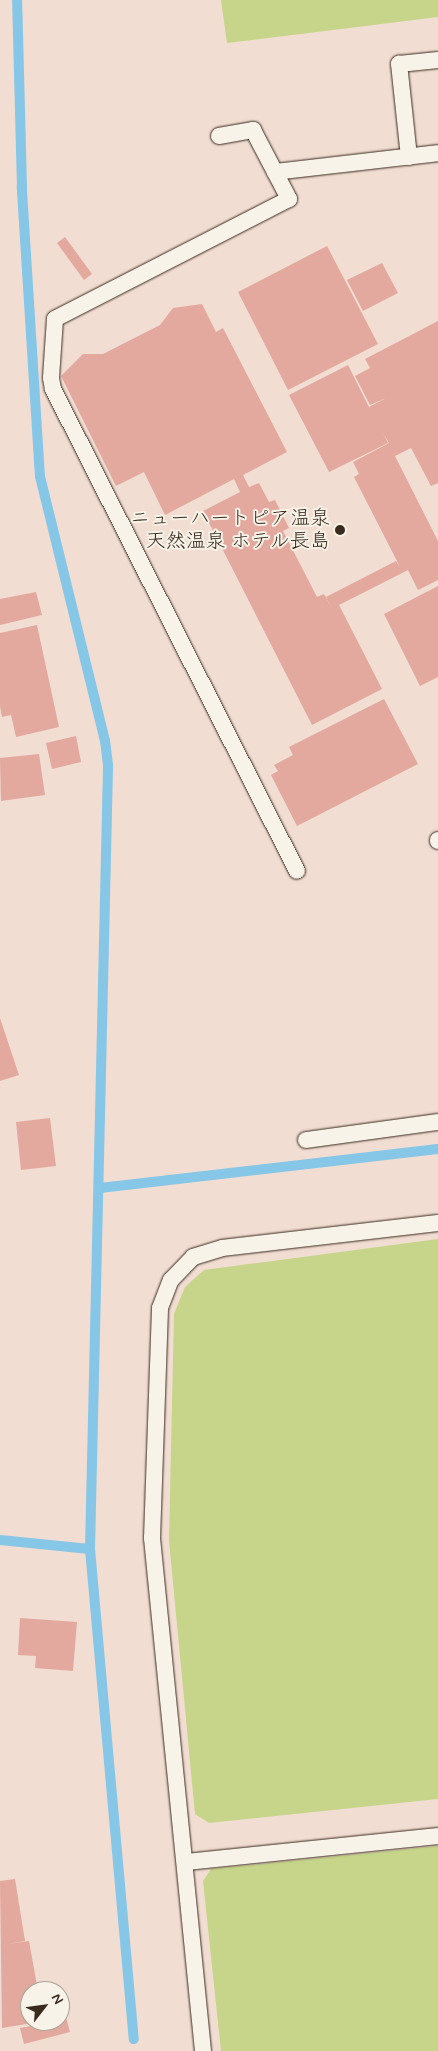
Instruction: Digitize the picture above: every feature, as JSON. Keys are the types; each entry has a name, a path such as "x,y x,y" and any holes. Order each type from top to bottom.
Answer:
{"lane":[{"path":"409,157 399,64 438,60"},
{"path":"219,136 253,130 289,199 56,319 51,378 53,389 297,871"},
{"path":"275,172 438,153"},
{"path":"306,1140 438,1122"},
{"path":"203,2051 187,1862 152,1538 160,1308 171,1280 193,1258 222,1248 438,1223"},
{"path":"187,1862 438,1836"}],"green space":[{"path":"221,0 438,0 438,17 227,43"},
{"path":"438,1239 438,1799 209,1823 195,1814 169,1540 174,1314 185,1287 204,1270"},
{"path":"438,1846 438,2051 221,2051 203,1881 211,1869"}],"building":[{"path":"65,237 92,274 84,280 57,243"},
{"path":"327,246 378,344 288,390 238,292"},
{"path":"382,263 398,293 363,311 347,280"},
{"path":"202,304 216,332 223,328 287,452 243,475 249,487 259,483 269,502 275,500 289,528 283,531 317,597 324,594 332,609 326,597 396,561 400,567 354,477 359,474 353,462 389,443 383,433 388,443 329,472 289,395 348,365 369,407 386,398 370,405 355,376 370,368 365,359 438,321 438,483 431,486 411,448 395,456 438,541 438,580 418,590 408,570 339,605 382,689 312,725 203,511 240,492 234,479 165,515 144,472 116,486 61,376 83,354 103,354 160,325 173,308"},
{"path":"438,586 438,677 420,686 384,614"},
{"path":"36,592 42,615 0,625 0,599"},
{"path":"37,625 59,727 16,737 11,715 2,717 0,706 0,633"},
{"path":"384,699 418,764 297,826 271,775 278,771 274,765 293,755 289,747"},
{"path":"76,736 81,762 52,769 46,743"},
{"path":"39,754 45,795 1,801 0,758"},
{"path":"0,1018 19,1075 0,1081"},
{"path":"50,1118 56,1166 21,1170 16,1122"},
{"path":"20,1618 77,1622 73,1671 35,1668 36,1656 18,1655"},
{"path":"15,1879 25,1941 8,1944 29,1941 36,1981 20,1981 20,2025 2,2028 0,1881"},
{"path":"21,2031 70,2031 70,2032 24,2044"}],"waterway":[{"path":"0,1540 90,1549 108,765 105,741 40,477 22,187 17,0"},
{"path":"100,1188 438,1149"},
{"path":"90,1549 134,2039"}],"place":[{"name":"ニューハートピア温泉 天然温泉 ホテル長島","path":"340,530"}]}
